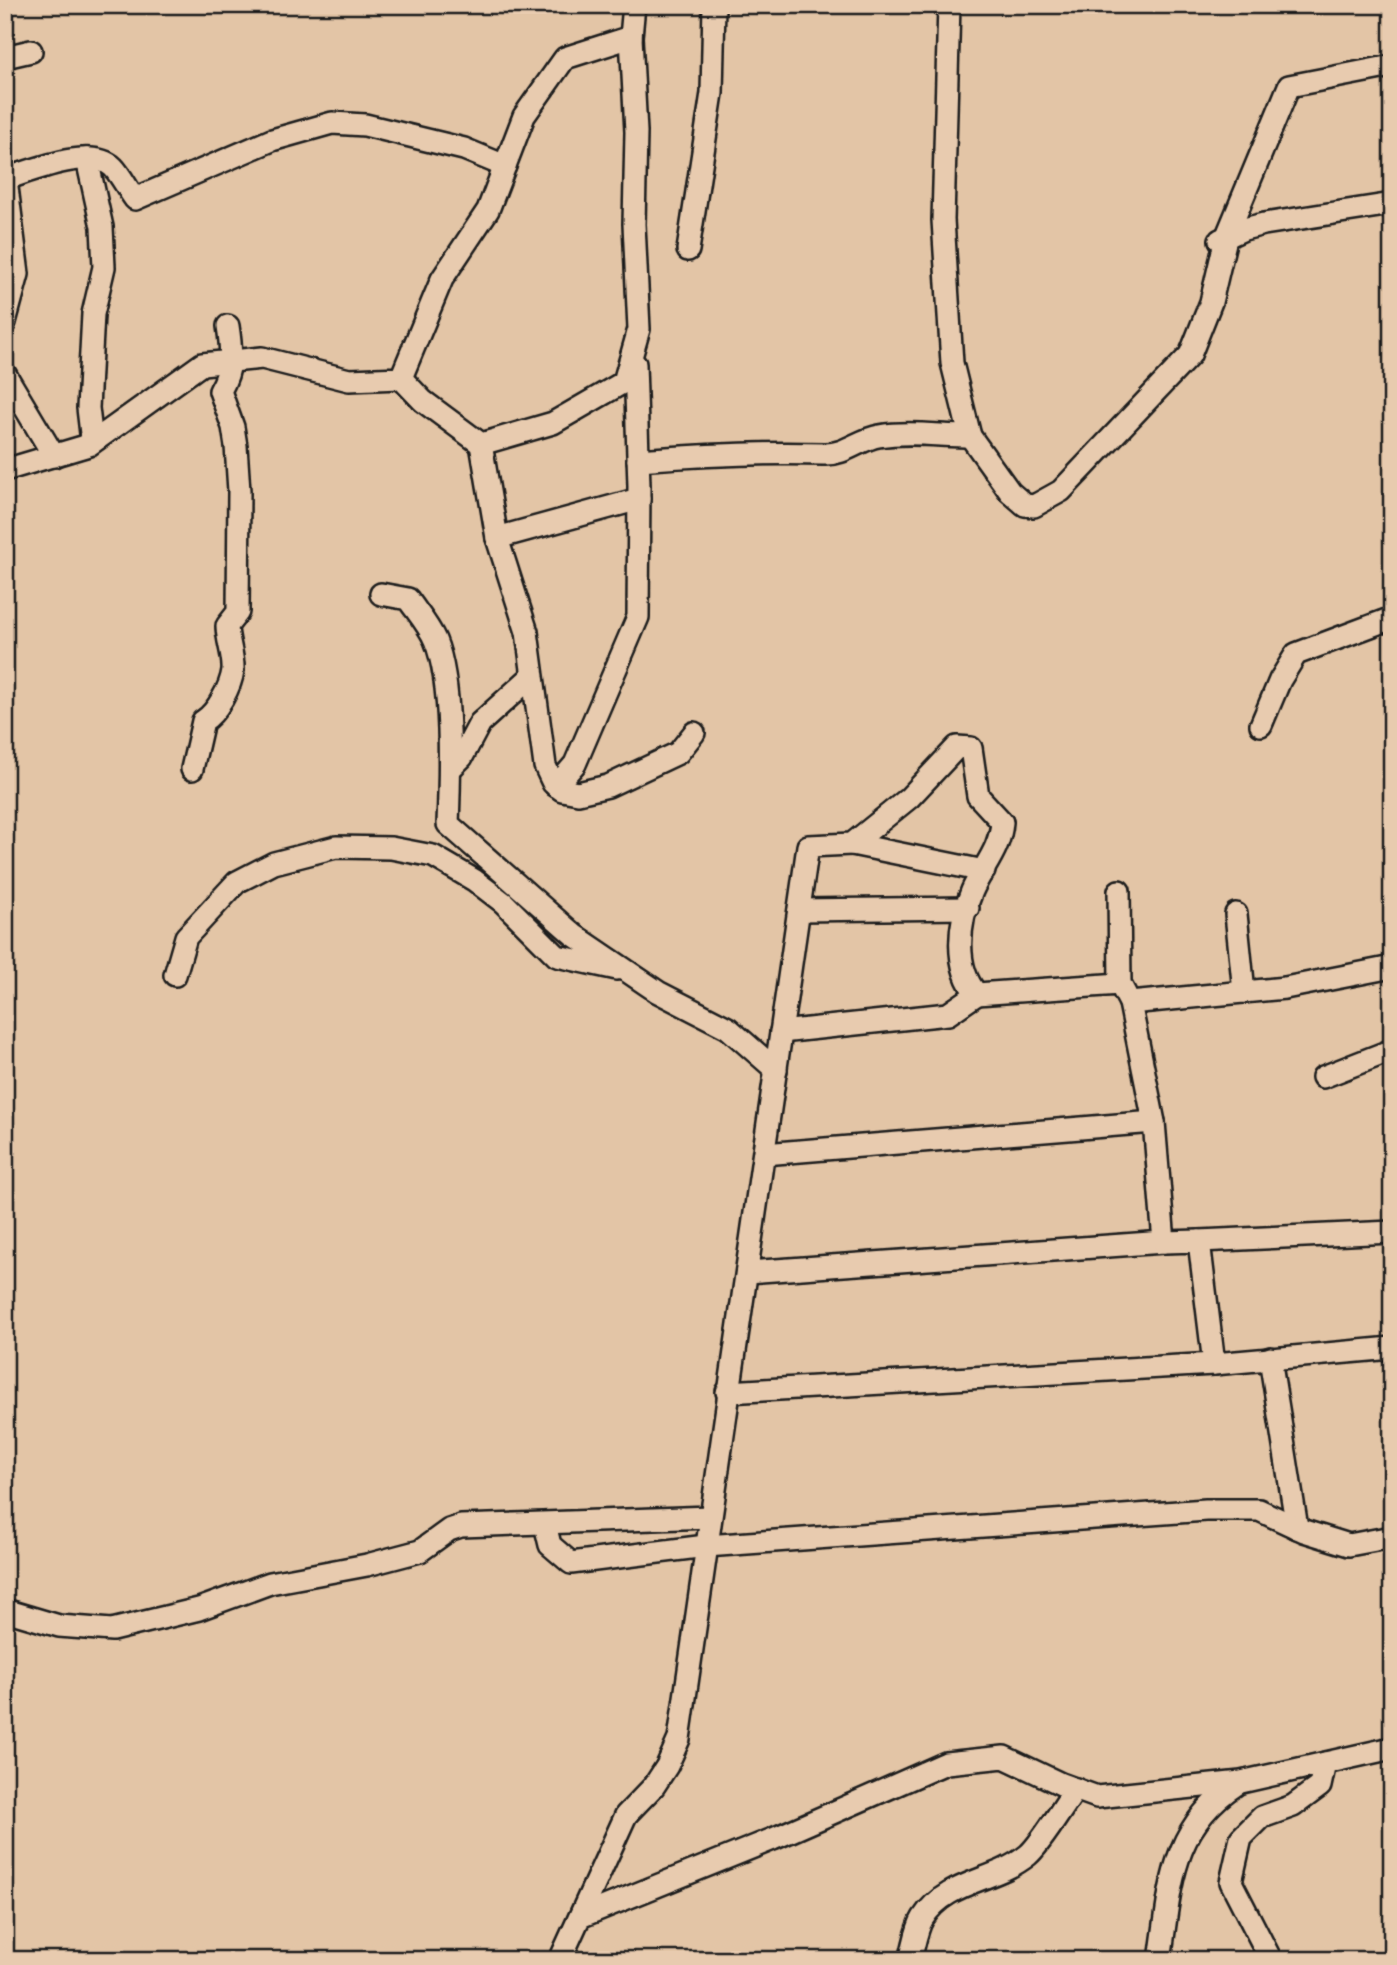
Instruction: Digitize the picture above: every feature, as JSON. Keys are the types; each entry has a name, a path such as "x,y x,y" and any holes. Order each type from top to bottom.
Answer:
{"street":[{"path":"481,444 553,423 624,382 639,329 634,224 636,132 631,37 634,5"},
{"path":"688,250 712,93 714,5"},
{"path":"949,5 943,220 952,363 970,436 1010,492 1025,505 1034,506 1061,491 1190,355 1211,302 1218,240 1289,86 1392,66"},
{"path":"401,378 442,279 488,209 524,116 565,58 631,37"},
{"path":"5,57 31,51"},
{"path":"5,322 18,274 6,179 96,157 113,167 135,199 272,140 332,123 365,125 464,149 505,166"},
{"path":"87,159 102,227 104,267 93,314 88,408 92,442"},
{"path":"1218,240 1264,224 1392,204"},
{"path":"192,768 203,721 218,704 233,668 228,626 238,612 239,491 233,427 220,391 230,375 233,361 228,326"},
{"path":"556,786 575,764 638,617 639,499 635,344"},
{"path":"5,470 92,442 202,364 262,358 349,380 401,378 423,401 481,444 497,538 527,632 545,766 556,786 578,793 608,786 678,753 694,733"},
{"path":"5,374 54,456"},
{"path":"638,460 743,453 825,454 844,451 879,436 970,436"},
{"path":"497,538 639,499"},
{"path":"382,594 408,599 435,639 444,672 450,769 448,824 574,935 658,992 728,1028 776,1070"},
{"path":"1261,725 1280,680 1296,654 1392,618"},
{"path":"450,769 462,757 480,723 532,676"},
{"path":"852,844 909,798 957,747 971,748 978,796 1002,822 1000,842 971,893 960,943 965,981 977,994"},
{"path":"560,1960 626,1815 654,1786 679,1739 727,1392 748,1272 808,846 852,844 984,871"},
{"path":"175,975 186,937 237,882 274,863 336,847 391,848 433,856 504,903 557,956 626,971"},
{"path":"1119,891 1121,984 1130,1003 1154,1122 1164,1242"},
{"path":"799,910 968,908"},
{"path":"1236,914 1244,992"},
{"path":"1130,1003 1285,988 1392,967"},
{"path":"781,1032 947,1014 977,994 1121,984"},
{"path":"1323,1077 1392,1051"},
{"path":"764,1154 1154,1122"},
{"path":"748,1272 1164,1242 1392,1232"},
{"path":"1199,1241 1213,1364"},
{"path":"727,1392 1213,1364 1392,1348"},
{"path":"1270,1357 1297,1528"},
{"path":"545,1524 550,1545 571,1563 706,1546 1206,1510 1259,1510 1297,1528 1349,1545 1392,1537"},
{"path":"5,1610 59,1626 111,1630 199,1609 270,1583 367,1565 420,1551 449,1530 461,1526 710,1517"},
{"path":"580,1917 773,1839 946,1763 1004,1756 1097,1797 1241,1782 1392,1748"},
{"path":"1271,1960 1231,1882 1241,1838 1262,1817 1293,1806 1320,1786 1325,1763"},
{"path":"1160,1960 1175,1865 1189,1834 1214,1799 1241,1782"},
{"path":"910,1960 922,1919 941,1898 967,1883 996,1874 1029,1854 1076,1789"}]}
